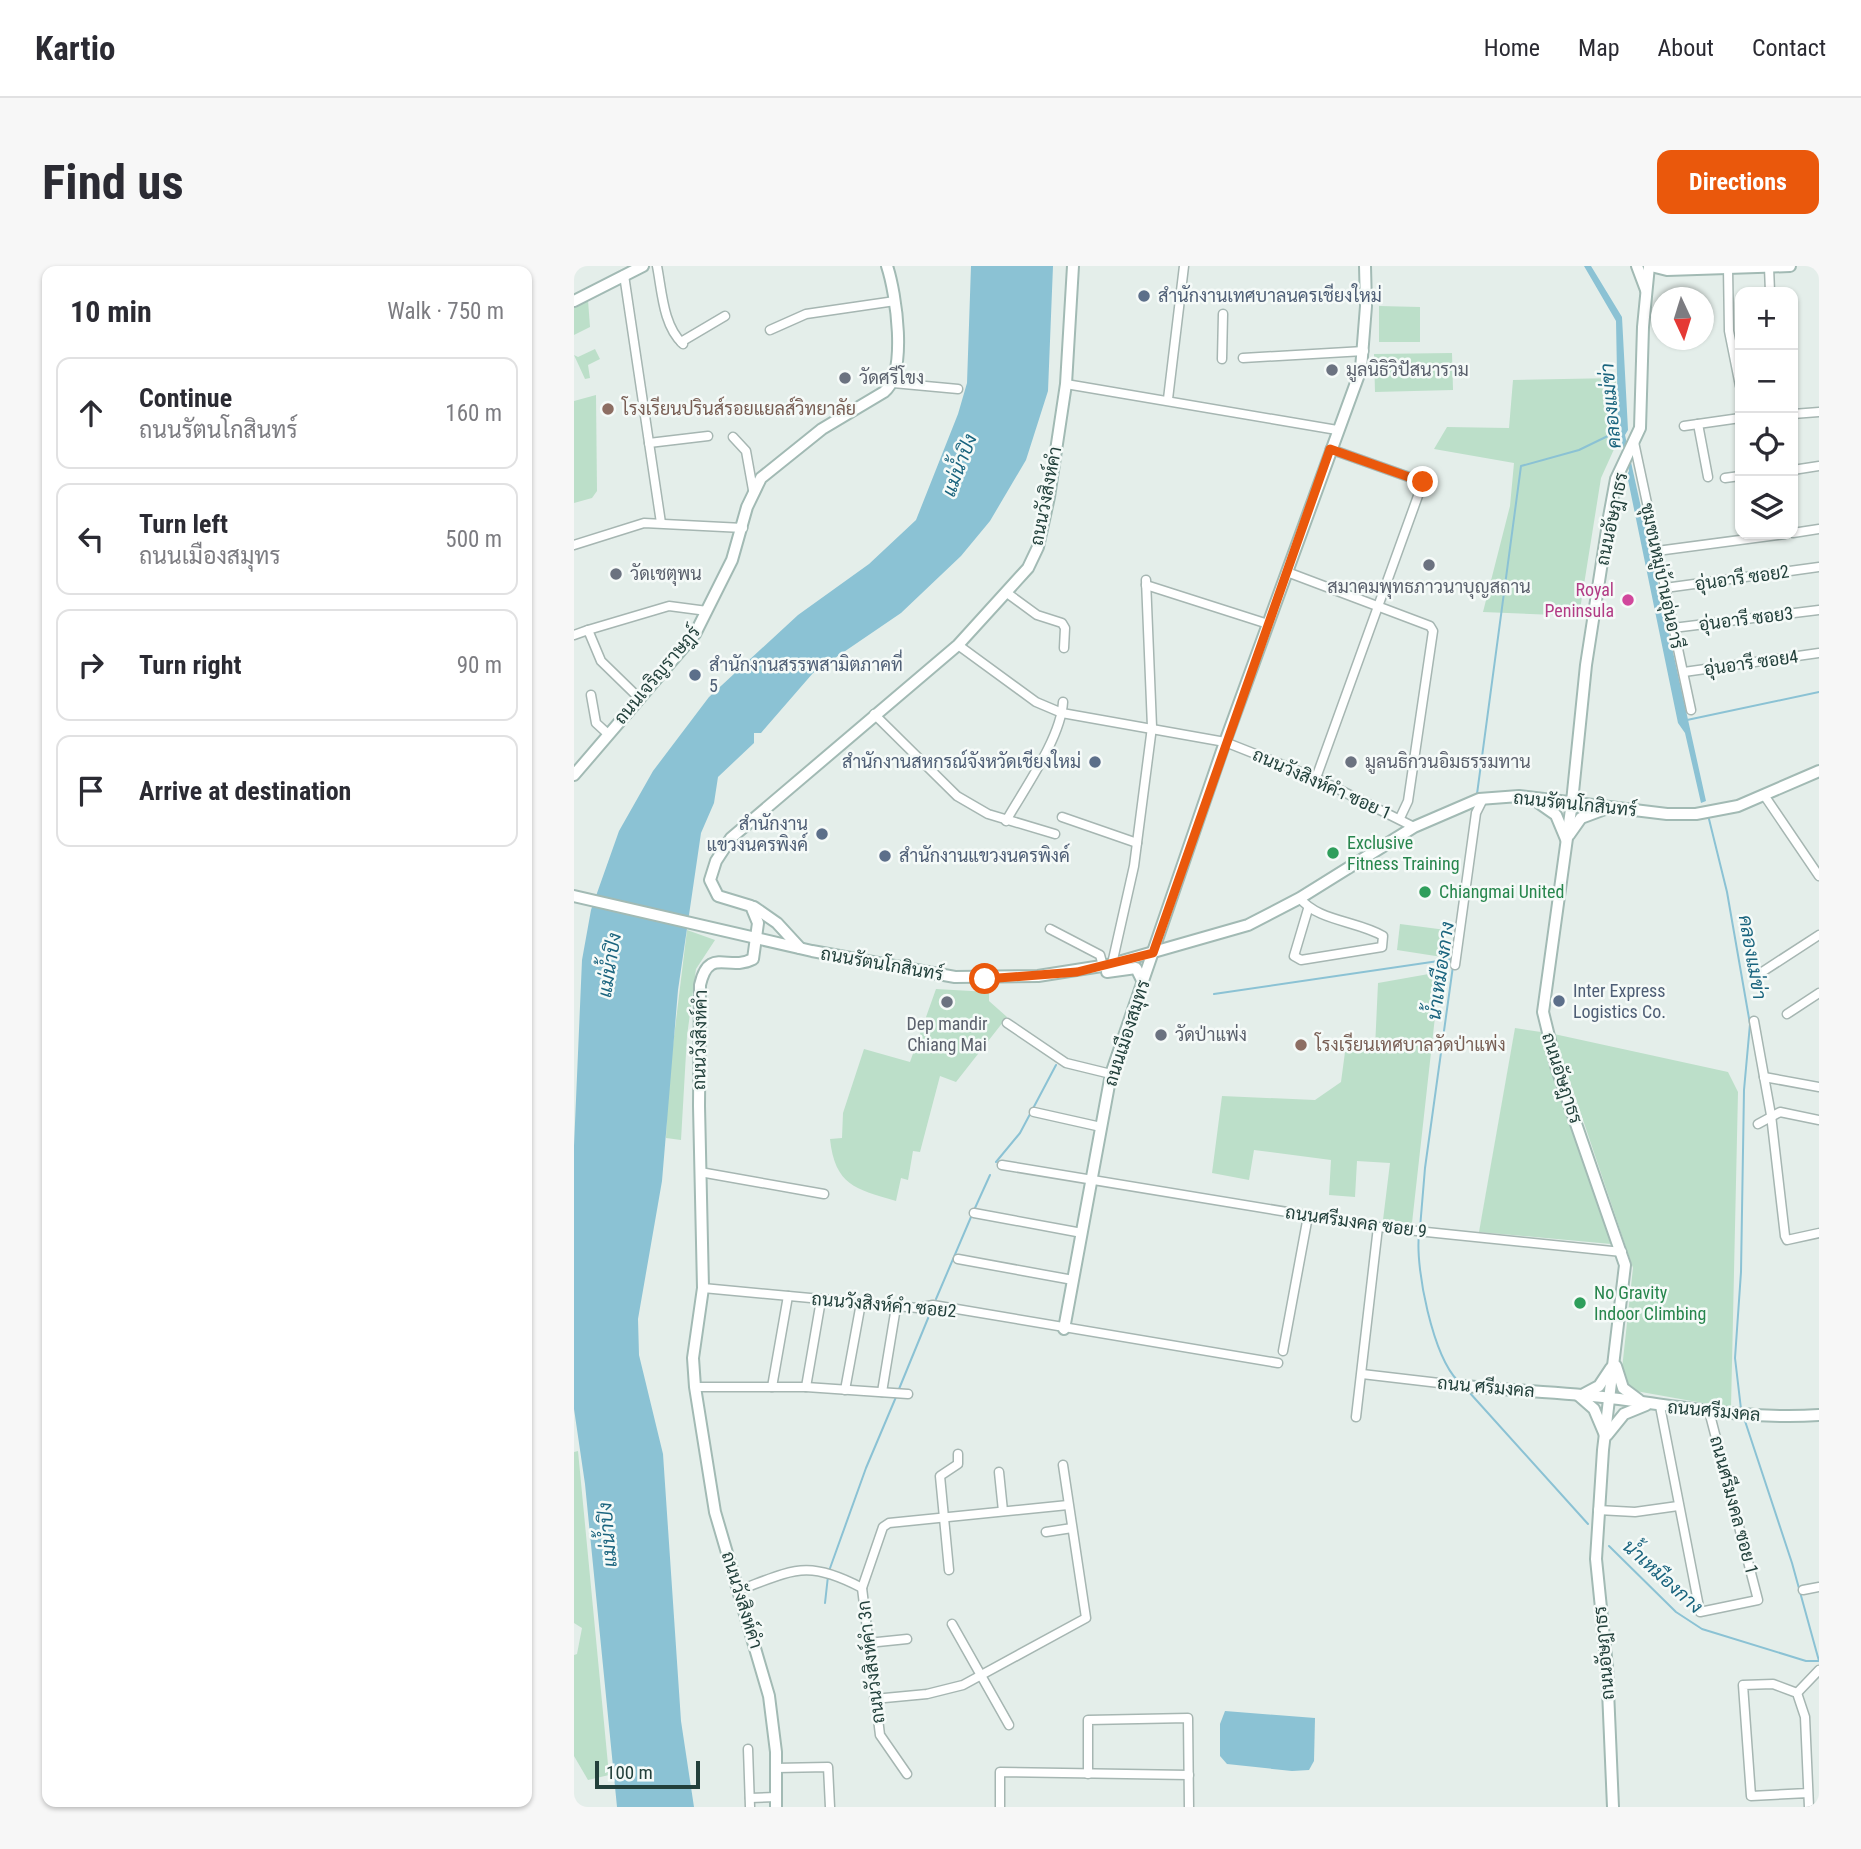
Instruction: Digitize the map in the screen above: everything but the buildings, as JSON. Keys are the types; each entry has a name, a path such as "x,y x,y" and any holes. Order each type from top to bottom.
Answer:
{"street":[{"path":"574,300 643,266"},
{"path":"657,266 661,296 675,337 682,343 725,316"},
{"path":"887,266 895,301 897,343 893,383 958,389"},
{"name":"ถนนวังสิงห์คำ","path":"751,906 714,892 710,880 720,854 731,838 958,645 1028,568 1038,547 1049,497 1066,384 1073,266"},
{"path":"1168,399 1184,266"},
{"name":"ถนนเมืองสมุทร","path":"1064,1329 1111,1074 1225,741 1337,430 1355,389 1364,351 1365,266"},
{"path":"1637,266 1648,296"},
{"path":"1650,266 1662,270 1674,267 1790,266"},
{"name":"ถนนอัษฎาธร","path":"1613,1807 1608,1677 1596,1559 1598,1510 1625,1280 1623,1252 1557,1069 1544,1021 1572,802 1585,670 1616,479 1632,446 1642,414 1643,327 1650,266"},
{"path":"1648,296 1660,278 1674,267"},
{"path":"1769,267 1770,287"},
{"path":"1728,268 1729,331 1735,361"},
{"path":"624,275 661,523"},
{"path":"770,330 806,314 895,301"},
{"path":"1222,359 1223,314"},
{"path":"1243,358 1364,351"},
{"name":"ถนนเจริญราษฎร์","path":"574,775 695,634 732,560 753,490 769,469 805,441 884,392 893,383"},
{"path":"1066,384 1168,399 1337,430"},
{"path":"1798,414 1819,412"},
{"path":"1684,426 1735,419"},
{"path":"1699,424 1707,477"},
{"path":"649,443 708,436"},
{"path":"733,437 746,451 753,490"},
{"name":"ชุมชนหมู่บ้านอุ่นอารี","path":"1632,446 1684,672 1690,710"},
{"path":"1316,778 1423,482 1330,449"},
{"path":"1798,469 1819,466"},
{"path":"1724,478 1735,477"},
{"path":"574,545 644,523 743,528"},
{"path":"1798,532 1819,529"},
{"path":"1657,551 1747,539"},
{"name":"อุ่นอารี ซอย2","path":"1665,588 1819,567"},
{"path":"1287,572 1430,626 1433,631 1408,801 1400,818"},
{"path":"1107,965 1137,844 1152,727 1146,582 1268,624"},
{"path":"1007,593 1037,615 1062,624 1065,628 1064,648"},
{"path":"574,635 669,606 707,611"},
{"name":"อุ่นอารี ซอย3","path":"1673,628 1819,610"},
{"path":"588,630 601,661 639,698"},
{"name":"ถนนวังสิงห์คำ ซอย 1","path":"958,645 1036,702 1062,713 1225,741 1316,778 1414,827"},
{"name":"อุ่นอารี ซอย4","path":"1684,672 1819,653"},
{"path":"591,695 597,723 608,734"},
{"path":"1006,821 1062,713 1063,702"},
{"path":"874,714 946,788 988,814 1055,834"},
{"path":"1819,771 1765,796 1819,876"},
{"name":"ถนนรัตนโกสินทร์","path":"574,896 800,948 955,977 985,979 1077,972 1248,925 1300,898 1414,827 1481,799 1523,797 1675,814 1713,811 1765,796"},
{"path":"1523,797 1551,810 1559,821 1566,841"},
{"path":"1455,965 1476,813 1481,799"},
{"path":"1566,841 1581,818 1612,807"},
{"path":"1062,817 1137,844"},
{"path":"1300,898 1308,909 1368,927 1383,936 1382,947 1301,960 1294,956 1308,909"},
{"path":"751,906 757,918 752,936"},
{"path":"751,906 778,923 800,948"},
{"path":"1050,929 1100,955 1107,965"},
{"path":"1759,974 1819,935"},
{"name":"ถนนวังสิงห์คำ","path":"752,936 752,959 711,963 702,975 700,1172 703,1288 693,1358 715,1513 769,1696 776,1768 776,1802"},
{"path":"1077,972 1109,972 1132,967 1139,971 1143,982"},
{"path":"1787,1014 1819,993"},
{"path":"1754,1021 1771,1115 1785,1236 1787,1240 1797,1240 1819,1233"},
{"path":"1007,1023 1066,1063 1111,1074"},
{"path":"1764,1077 1819,1087"},
{"path":"1034,1112 1101,1127"},
{"path":"1759,1124 1780,1112 1819,1120"},
{"name":"ถนนศรีมงคล ซอย 9","path":"1002,1165 1378,1227 1623,1252"},
{"path":"700,1172 824,1194"},
{"path":"974,1213 1082,1233"},
{"path":"1283,1351 1308,1216"},
{"path":"1356,1417 1378,1227"},
{"path":"958,1259 1073,1280"},
{"name":"ถนนวังสิงห์คำ ซอย2","path":"703,1288 897,1307 918,1308 933,1305 1278,1363"},
{"path":"772,1387 788,1296"},
{"path":"806,1387 821,1300"},
{"path":"845,1390 861,1303"},
{"path":"882,1392 897,1307"},
{"path":"1577,1395 1599,1387 1615,1361"},
{"path":"1615,1361 1623,1388 1648,1404"},
{"name":"ถนน ศรีมงคล","path":"1362,1374 1451,1385 1610,1398"},
{"path":"695,1387 806,1387 908,1394"},
{"path":"1577,1395 1594,1409 1606,1436 1624,1414 1648,1404"},
{"name":"ถนนศรีมงคล","path":"1610,1398 1709,1411 1819,1415"},
{"path":"1598,1510 1635,1512 1678,1506 1661,1406"},
{"name":"ถนนศรีมงคล ซอย 1","path":"1678,1506 1700,1612 1758,1600 1709,1411"},
{"path":"949,1570 940,1476 958,1464 958,1454"},
{"path":"874,1699 945,1690 979,1675 1086,1618 1063,1465"},
{"path":"999,1472 1003,1511"},
{"path":"862,1588 883,1527 900,1521 1068,1505"},
{"path":"1045,1532 1072,1528"},
{"name":"ถนนวังสิงห์คำ 3ก","path":"739,1590 805,1568 834,1573 862,1588 880,1735 907,1774"},
{"path":"1803,1590 1819,1587"},
{"path":"952,1624 1009,1725"},
{"path":"868,1643 907,1639"},
{"path":"1797,1693 1818,1671"},
{"path":"1797,1693 1773,1684 1743,1685 1751,1796 1808,1793"},
{"path":"1797,1693 1805,1717 1809,1807"},
{"path":"1088,1774 1088,1720 1188,1718 1189,1807"},
{"path":"748,1749 750,1802 776,1802"},
{"path":"776,1768 828,1767 830,1807"},
{"path":"1000,1807 1000,1772 1189,1775"}],"green space":[{"path":"588,300 590,327 574,335 574,307"},
{"path":"1379,306 1420,307 1420,342 1379,342"},
{"path":"595,349 600,359 588,365 590,378 585,379 574,355 578,357"},
{"path":"1452,353 1453,390 1375,392 1374,354"},
{"path":"1616,378 1615,447 1601,478 1579,616 1483,612 1510,506 1514,463 1434,449 1447,427 1509,428 1513,380"},
{"path":"596,395 597,491 592,498 574,503 574,401"},
{"path":"1400,924 1446,930 1442,957 1397,950"},
{"path":"687,930 715,940 696,969 687,1036 681,1140 666,1138 668,1086"},
{"path":"1440,972 1412,1223 1383,1220 1390,1163 1357,1161 1355,1197 1329,1195 1331,1160 1254,1150 1249,1180 1212,1173 1222,1096 1315,1100 1341,1082 1345,1052 1375,1048 1378,983"},
{"path":"936,989 989,992 989,1001 1007,1017 956,1082 940,1076 920,1152 913,1151 908,1180 901,1178 896,1201 858,1188 842,1176 830,1139 842,1138 843,1113 864,1049 910,1062"},
{"path":"1515,1028 1541,1032 1611,1244 1479,1232"},
{"path":"1554,1034 1728,1072 1738,1092 1731,1408 1630,1390 1621,1378 1633,1268"},
{"path":"578,1451 609,1775 588,1780 574,1756 574,1655 577,1654 582,1628 574,1623 574,1452"}],"water":[{"name":"แม่น้ำปิง","path":"971,266 1053,266 1048,391 1026,460 990,521 961,556 901,613 813,673 761,733 754,733 754,743 718,777 714,803 701,833 678,990 662,1181 638,1319 639,1355 663,1454 681,1721 694,1807 617,1807 585,1484 574,1409 574,1146 582,960 591,910 619,831 653,771 709,697 798,615 869,564 916,520 958,414 967,383"},
{"path":"1584,266 1591,266 1622,317 1628,430 1625,435 1706,801 1701,803 1685,733 1678,723 1618,426 1616,321"},
{"path":"1225,1711 1315,1718 1314,1761 1309,1770 1292,1771 1227,1764 1220,1756 1220,1724"}],"waterway":[{"name":"น้ำเหมืองกาง","path":"1477,794 1521,466 1579,450 1614,433"},
{"path":"1687,720 1819,692"},
{"name":"คลองแม่ข่า","path":"1708,815 1727,892 1750,1024 1744,1090 1741,1272 1735,1358 1741,1409"},
{"path":"1214,994 1452,959"},
{"name":"น้ำเหมืองกาง","path":"1420,1228 1425,1168 1453,966"},
{"path":"996,1162 1020,1133 1056,1065"},
{"path":"975,1208 990,1175"},
{"path":"936,1299 971,1217"},
{"name":"น้ำเหมืองกาง","path":"1419,1234 1420,1268 1428,1311 1441,1352 1458,1381"},
{"path":"899,1389 931,1311"},
{"name":"น้ำเหมืองกาง","path":"1469,1392 1588,1524"},
{"path":"829,1571 866,1468 896,1397"},
{"name":"คลองแม่ข่า","path":"1744,1418 1792,1563 1819,1661"},
{"name":"น้ำเหมืองกาง","path":"1609,1546 1676,1612 1702,1629 1806,1661 1818,1661"},
{"path":"825,1603 828,1576"}],"place":[{"name":"สำนักงานเทศบาลนครเชียงใหม่","path":"1144,296"},
{"name":"มูลนิธิวิปัสนาราม","path":"1332,370"},
{"name":"วัดศรีโขง","path":"845,378"},
{"name":"โรงเรียนปรินส์รอยแยลส์วิทยาลัย","path":"608,409"},
{"name":"สมาคมพุทธภาวนาบุญสถาน","path":"1429,565"},
{"name":"วัดเชตุพน","path":"616,574"},
{"name":"Royal Peninsula","path":"1628,600"},
{"name":"สำนักงานสรรพสามิตภาคที่ 5","path":"695,675"},
{"name":"สำนักงานสหกรณ์จังหวัดเชียงใหม่","path":"1095,762"},
{"name":"มูลนธิกวนอิมธรรมทาน","path":"1351,762"},
{"name":"สำนักงาน แขวงนครพิงค์","path":"822,834"},
{"name":"Exclusive Fitness Training","path":"1333,853"},
{"name":"สำนักงานแขวงนครพิงค์","path":"885,856"},
{"name":"Chiangmai United","path":"1425,892"},
{"name":"Inter Express Logistics Co.","path":"1559,1001"},
{"name":"Dep mandir Chiang Mai","path":"947,1002"},
{"name":"วัดป่าแพ่ง","path":"1161,1035"},
{"name":"โรงเรียนเทศบาลวัดป่าแพ่ง","path":"1301,1045"},
{"name":"No Gravity Indoor Climbing","path":"1580,1303"}],"route":[{"path":"985,979 1077,972 1153,953 1225,741 1330,449 1423,482"}]}
